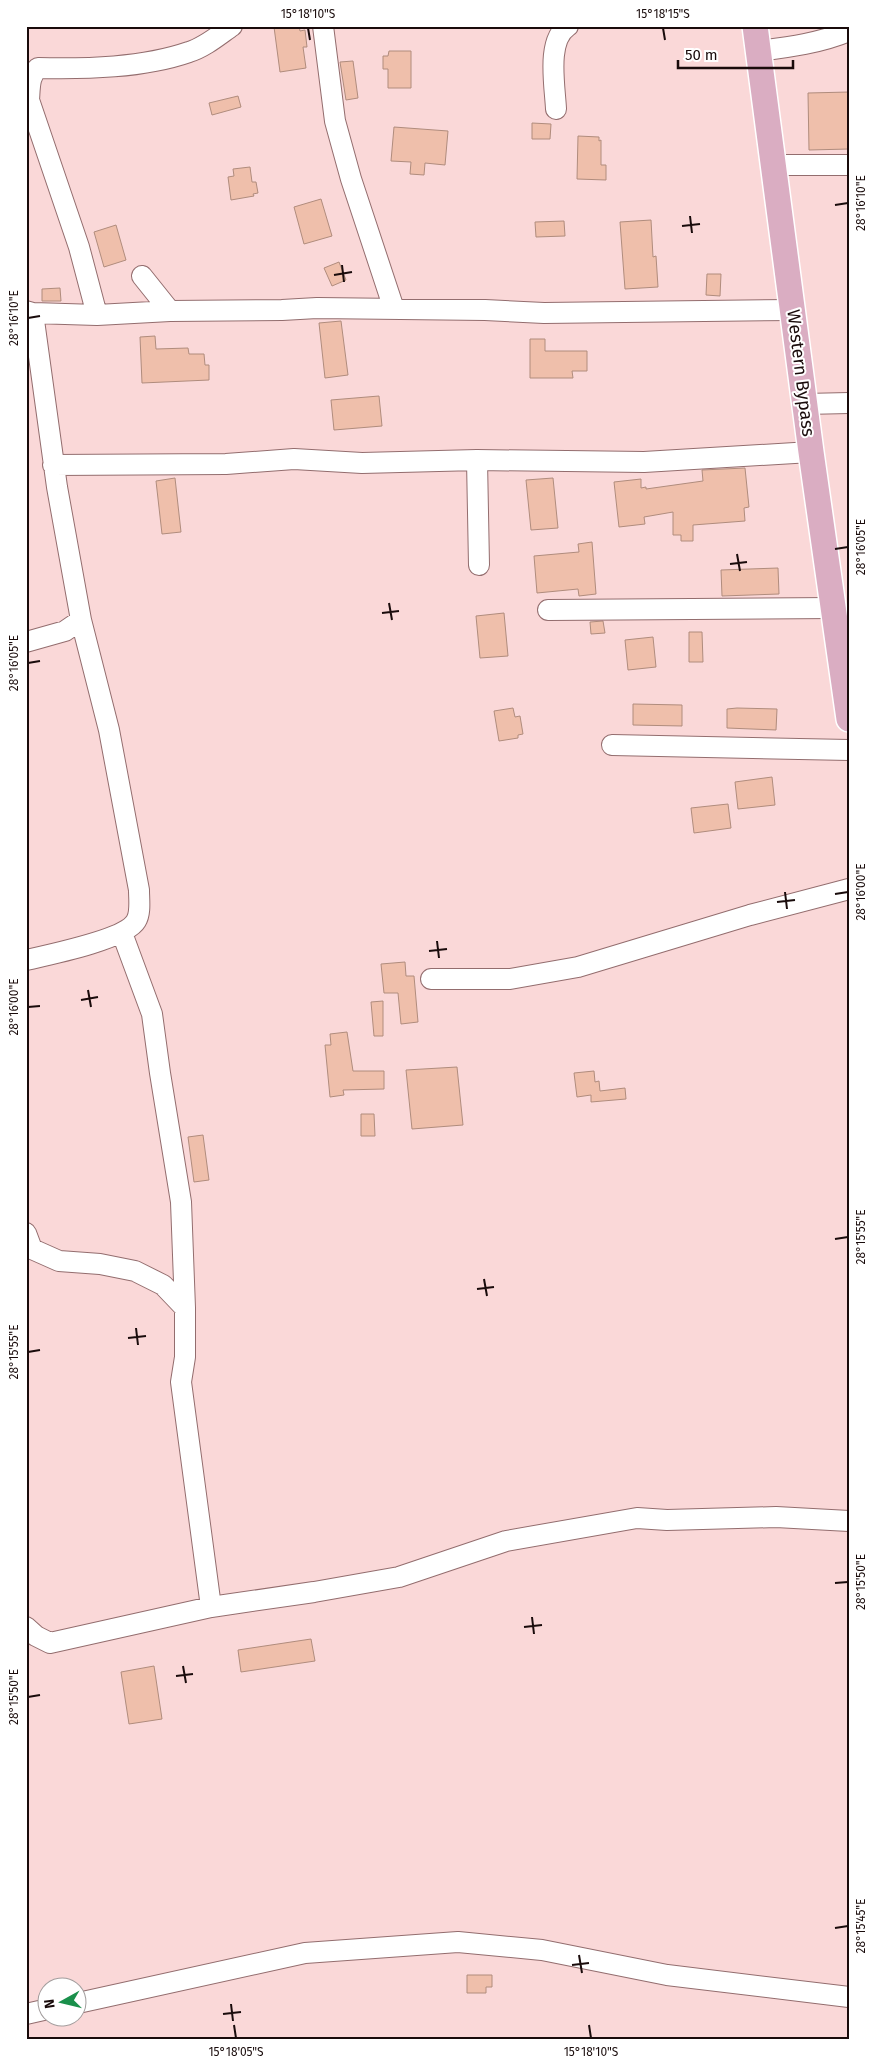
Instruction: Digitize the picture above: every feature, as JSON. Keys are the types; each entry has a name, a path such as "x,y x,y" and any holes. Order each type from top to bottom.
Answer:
{"main road":[{"name":"Western Bypass","path":"755,26 833,608 843,634 849,719"}],"street":[{"path":"97,315 79,247 30,100 32,72 38,68 97,68 133,64 190,52 232,26"},
{"path":"323,26 335,121 351,179 394,308"},
{"path":"556,109 554,48 561,31 568,26"},
{"path":"759,51 833,38 849,31"},
{"path":"774,165 849,165"},
{"path":"142,276 170,311"},
{"path":"26,960 71,950 122,933 136,921 140,907 139,890 109,730 81,620 53,465 30,312 97,315 170,311 394,308 544,313 793,310"},
{"path":"805,404 849,403"},
{"path":"53,465 226,464 294,459 362,463 477,460 644,462 811,452"},
{"path":"477,460 479,565"},
{"path":"548,610 833,608"},
{"path":"26,642 65,632 81,620"},
{"path":"612,745 849,750"},
{"path":"431,979 510,979 578,967 750,915 849,889"},
{"path":"122,933 152,1014 181,1202 186,1308 185,1357 181,1382 211,1607"},
{"path":"26,1233 32,1249 59,1261 100,1264 135,1272 162,1285 186,1308"},
{"path":"26,1647 211,1607 399,1577 506,1542 637,1518 667,1520 776,1517 849,1521"},
{"path":"26,1627 36,1636 50,1642"},
{"path":"88,2001 304,1953 458,1942 542,1950 667,1975 849,1997"}],"building":[{"path":"299,26 300,31 305,30 307,47 303,47 306,68 280,72 274,27"},
{"path":"389,51 411,51 411,88 388,88 388,69 383,69 383,56 388,56"},
{"path":"353,61 358,98 346,100 340,62"},
{"path":"849,92 849,149 809,150 808,93"},
{"path":"238,96 241,107 212,115 209,103"},
{"path":"532,123 551,124 550,139 532,139"},
{"path":"394,127 448,131 445,165 425,163 424,175 410,174 411,162 391,161"},
{"path":"578,136 599,137 599,141 601,140 601,165 606,165 606,180 577,179"},
{"path":"250,167 252,182 256,182 258,193 253,194 254,196 231,200 228,177 234,176 233,169"},
{"path":"321,199 332,236 304,244 294,207"},
{"path":"651,220 653,257 656,256 658,287 625,289 620,222"},
{"path":"564,221 565,236 536,237 535,222"},
{"path":"116,225 126,260 104,267 94,232"},
{"path":"339,262 346,280 332,286 324,268"},
{"path":"707,274 721,274 720,296 706,295"},
{"path":"60,288 61,301 42,301 42,289"},
{"path":"341,321 348,375 325,378 319,323"},
{"path":"155,336 156,349 188,348 189,354 204,354 205,365 209,365 209,380 142,383 140,337"},
{"path":"530,339 545,339 545,351 587,351 587,371 572,371 573,378 530,378"},
{"path":"379,396 382,426 334,430 331,400"},
{"path":"745,468 749,507 744,508 745,521 693,525 693,541 681,541 681,535 673,535 673,512 644,517 645,524 619,527 614,482 641,479 641,488 646,487 646,489 703,481 702,470"},
{"path":"175,478 181,532 162,534 156,481"},
{"path":"553,478 558,528 531,530 526,480"},
{"path":"592,542 596,594 579,596 578,589 537,593 534,556 579,552 578,544"},
{"path":"778,568 779,594 722,596 721,570"},
{"path":"504,613 508,656 480,658 476,616"},
{"path":"603,621 605,633 591,634 590,622"},
{"path":"689,632 702,632 703,662 689,662"},
{"path":"653,637 656,667 628,670 625,640"},
{"path":"633,704 682,705 682,726 633,725"},
{"path":"513,708 515,717 520,716 523,734 518,735 518,738 499,741 494,711"},
{"path":"727,709 777,709 776,730 727,728"},
{"path":"772,777 775,805 738,809 735,782"},
{"path":"728,804 731,828 694,833 691,808"},
{"path":"405,962 406,976 414,976 418,1022 401,1024 398,993 384,993 381,964"},
{"path":"383,1001 383,1036 374,1036 371,1002"},
{"path":"347,1032 353,1071 384,1071 384,1089 343,1090 344,1095 330,1097 325,1045 331,1045 330,1034"},
{"path":"457,1067 463,1125 412,1129 406,1070"},
{"path":"594,1071 595,1082 599,1081 600,1091 625,1088 626,1099 591,1102 591,1095 577,1097 574,1073"},
{"path":"361,1114 374,1114 375,1136 361,1136"},
{"path":"203,1135 209,1180 194,1182 188,1137"},
{"path":"311,1639 315,1661 241,1672 238,1650"},
{"path":"154,1666 162,1719 129,1724 121,1672"},
{"path":"467,1975 492,1975 492,1987 486,1987 486,1993 467,1993"}]}
